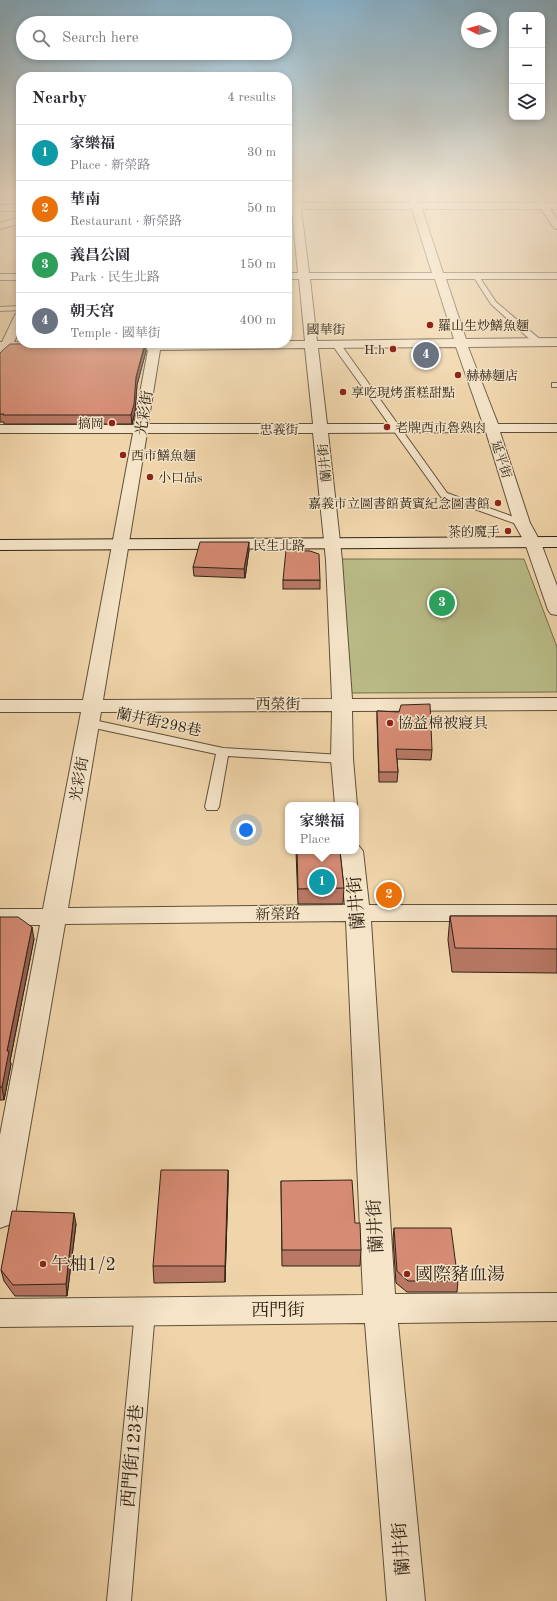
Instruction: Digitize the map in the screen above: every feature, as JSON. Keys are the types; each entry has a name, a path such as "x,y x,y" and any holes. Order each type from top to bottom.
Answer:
{"street":[{"name":"蘭井街","path":"303,269 332,545 342,704 342,759 346,802"},
{"name":"延平街","path":"437,269 461,343 492,428 522,523 533,542 557,610"},
{"path":"292,276 557,276"},
{"path":"0,277 16,277"},
{"path":"2,348 16,324"},
{"name":"國華街","path":"292,344 557,342"},
{"path":"2,348 16,347"},
{"name":"光彩街","path":"0,1215 142,429 154,348"},
{"name":"忠義街","path":"0,428 557,428"},
{"name":"民生北路","path":"1,546 332,545 557,542"},
{"name":"西榮街","path":"0,706 91,714 342,704 557,704"},
{"name":"蘭井街","path":"351,854 358,913 380,1309 406,1601"},
{"name":"新榮路","path":"0,917 358,913 557,913"},
{"name":"西門街","path":"0,1313 557,1307"}],"lane":[{"path":"476,276 493,303 538,343"},
{"path":"0,309 16,308"},
{"path":"336,344 444,495 522,523"},
{"name":"蘭井街298巷","path":"91,714 223,752 342,759"},
{"path":"212,807 223,752"},
{"name":"西門街123巷","path":"119,1601 145,1311"}],"green space":[{"path":"342,559 524,559 557,647 557,692 349,693"}],"building":[{"path":"10,344 16,344 16,348 144,348 136,377 134,404 131,415 0,414 0,353"},
{"path":"200,542 249,542 244,569 193,567"},
{"path":"286,550 310,551 319,554 320,580 283,580"},
{"path":"430,704 432,750 396,749 398,772 379,772 377,711 399,712 401,705"},
{"path":"297,854 340,854 344,888 298,889"},
{"path":"450,916 557,916 557,949 455,948"},
{"path":"0,917 18,917 32,927 7,1051 9,1051 2,1087 0,1087"},
{"path":"161,1170 228,1170 225,1266 153,1266"},
{"path":"352,1180 355,1223 360,1223 361,1250 282,1250 281,1181"},
{"path":"12,1211 74,1213 66,1284 13,1285 1,1270"},
{"path":"394,1228 451,1228 458,1281 408,1281 397,1271"}],"place":[{"name":"羅山生炒鱔魚麵","path":"430,325"},
{"name":"H.h","path":"393,349"},
{"name":"朝天宮","path":"426,355"},
{"name":"赫赫麵店","path":"458,375"},
{"name":"享吃現烤蛋糕甜點","path":"343,392"},
{"name":"搞岡","path":"112,423"},
{"name":"老牌西市魯熟肉","path":"387,427"},
{"name":"西市鱔魚麵","path":"123,455"},
{"name":"小口品s","path":"150,477"},
{"name":"嘉義市立圖書館黃賓紀念圖書館","path":"498,503"},
{"name":"茶的魔手","path":"508,531"},
{"name":"義昌公園","path":"442,603"},
{"name":"協益棉被寢具","path":"390,723"},
{"name":"家樂福","path":"322,882"},
{"name":"華南","path":"389,895"},
{"name":"午柚1/2","path":"43,1264"},
{"name":"國際豬血湯","path":"407,1274"}]}
